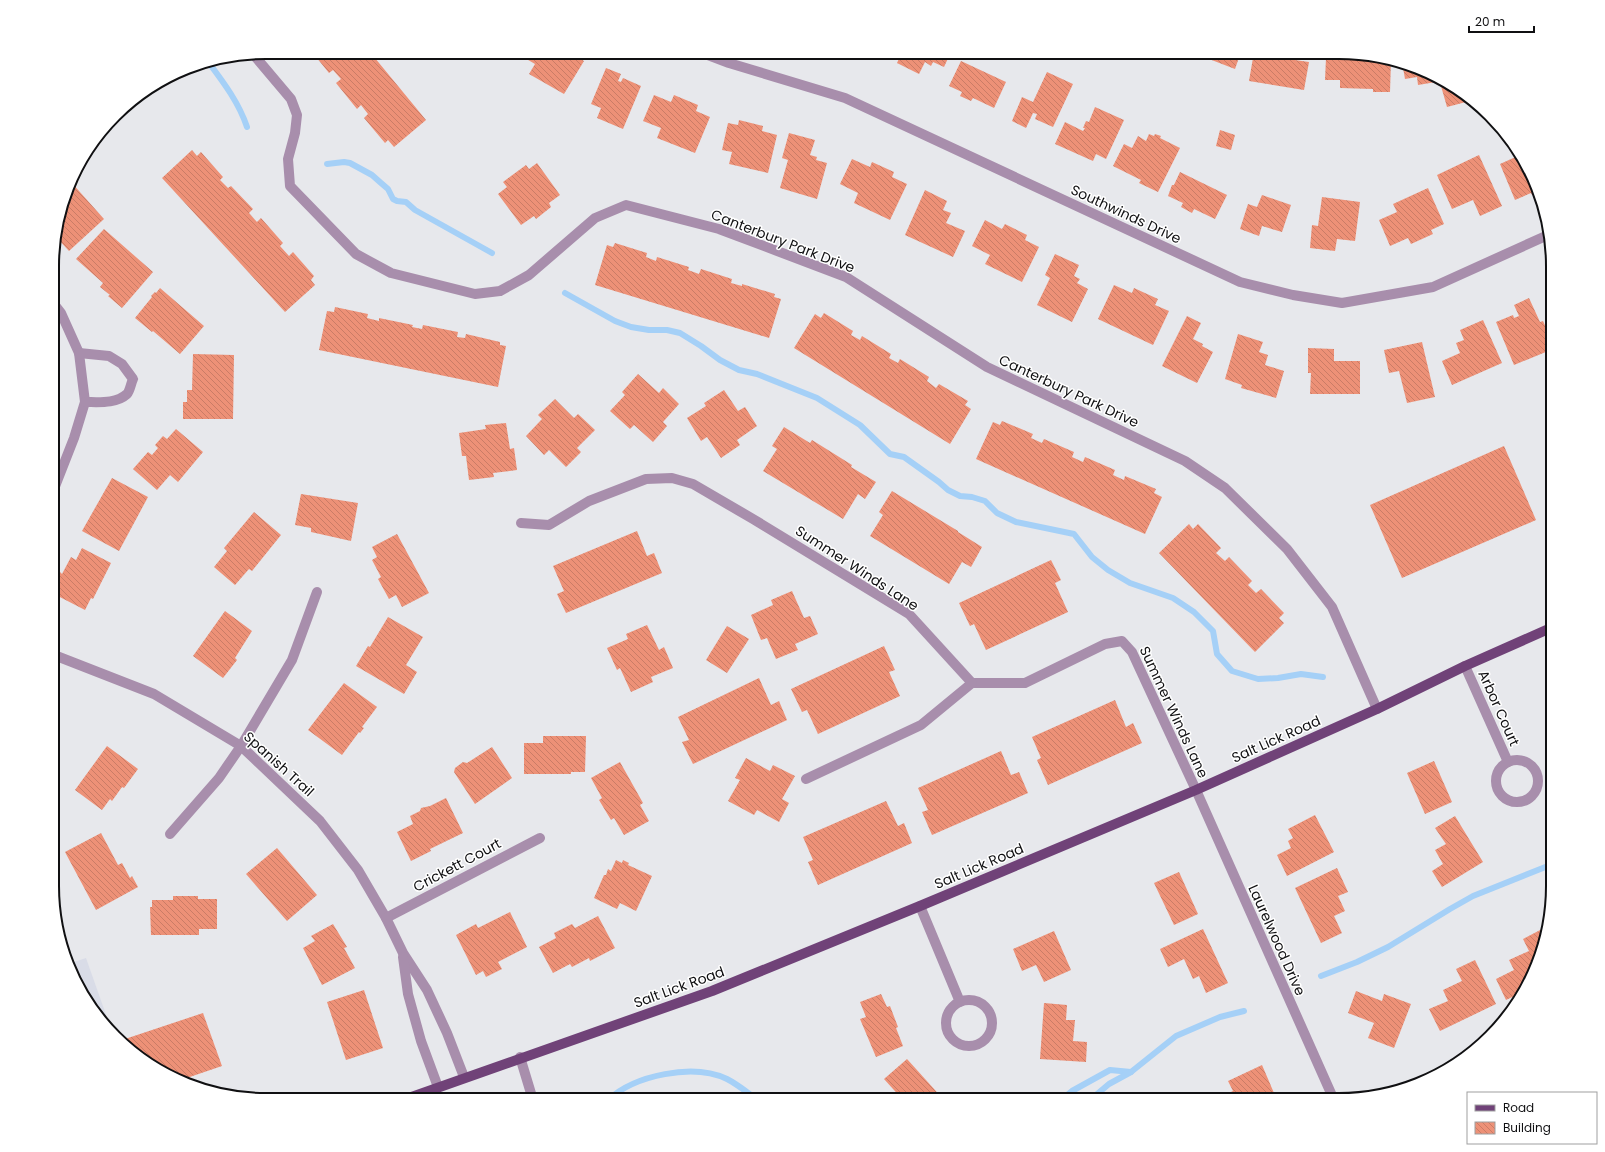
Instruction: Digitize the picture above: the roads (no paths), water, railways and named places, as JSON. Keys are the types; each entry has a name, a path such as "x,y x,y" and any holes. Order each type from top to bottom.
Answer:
{"main road":[{"name":"Salt Lick Road","path":"422,1093 520,1057 712,991 920,906 1196,790 1377,709 1465,666 1546,630"}],"street":[{"name":"Canterbury Park Drive","path":"257,59 290,99 297,115 295,133 288,159 290,186 356,254 391,273 476,294 500,291 529,275 596,218 626,205 719,229 846,277 987,367 1185,461 1225,488 1287,549 1332,607 1377,709"},
{"name":"Southwinds Drive","path":"718,59 845,98 1240,282 1293,295 1342,303 1433,287 1544,237"},
{"path":"59,310 79,353 85,402 74,438 59,476"},
{"path":"79,353 109,356 122,364 133,379 128,394 118,400 85,402"},
{"name":"Summer Winds Lane","path":"521,523 549,525 589,501 646,479 672,478 693,484 909,614 972,683 1025,683 1105,644 1122,641 1132,652 1196,790"},
{"path":"170,834 219,778 241,746 292,660 316,592"},
{"name":"Spanish Trail","path":"59,657 154,694 241,746 320,821 358,870 386,918 403,953 427,990 447,1033 464,1077"},
{"name":"Arbor Court","path":"1465,666 1508,762"},
{"path":"806,779 921,725 972,683"},
{"name":"Arbor Court","path":"1518,760 1524,762 1535,771 1537,783 1532,795 1527,799 1520,801 1508,799 1502,795 1498,789 1496,776 1499,769 1508,762 1518,760"},
{"name":"Laurelwood Drive","path":"1196,790 1331,1093"},
{"name":"Crickett Court","path":"386,918 540,838"},
{"path":"920,906 960,1002"},
{"name":"Spanish Trail","path":"403,953 408,994 421,1041 438,1087"},
{"path":"968,1000 975,1001 988,1010 992,1024 987,1038 981,1042 968,1046 954,1040 950,1035 947,1028 949,1013 954,1006 960,1002 968,1000"},
{"path":"520,1057 532,1093"}],"waterway":[{"path":"211,66 235,101 247,127"},
{"path":"327,164 344,162 350,163 372,175 388,189 393,199 406,202 415,210 492,253"},
{"path":"565,293 615,321 631,327 649,330 667,330 680,333 720,360 739,370 757,374 817,398 860,425 890,454 904,457 948,490 960,496 972,497 985,501 997,513 1016,522 1074,534 1092,557 1108,570 1130,583 1173,598 1194,612 1213,631 1217,654 1232,671 1258,679 1278,678 1301,674 1323,677"},
{"path":"1321,976 1357,962 1388,947 1473,896 1546,867"},
{"path":"1098,1093 1109,1084 1131,1072 1176,1036 1220,1017 1244,1011"},
{"path":"1070,1093 1110,1070 1131,1072"},
{"path":"617,1093 633,1084 649,1078 682,1072 713,1074 727,1079 748,1093"}]}
